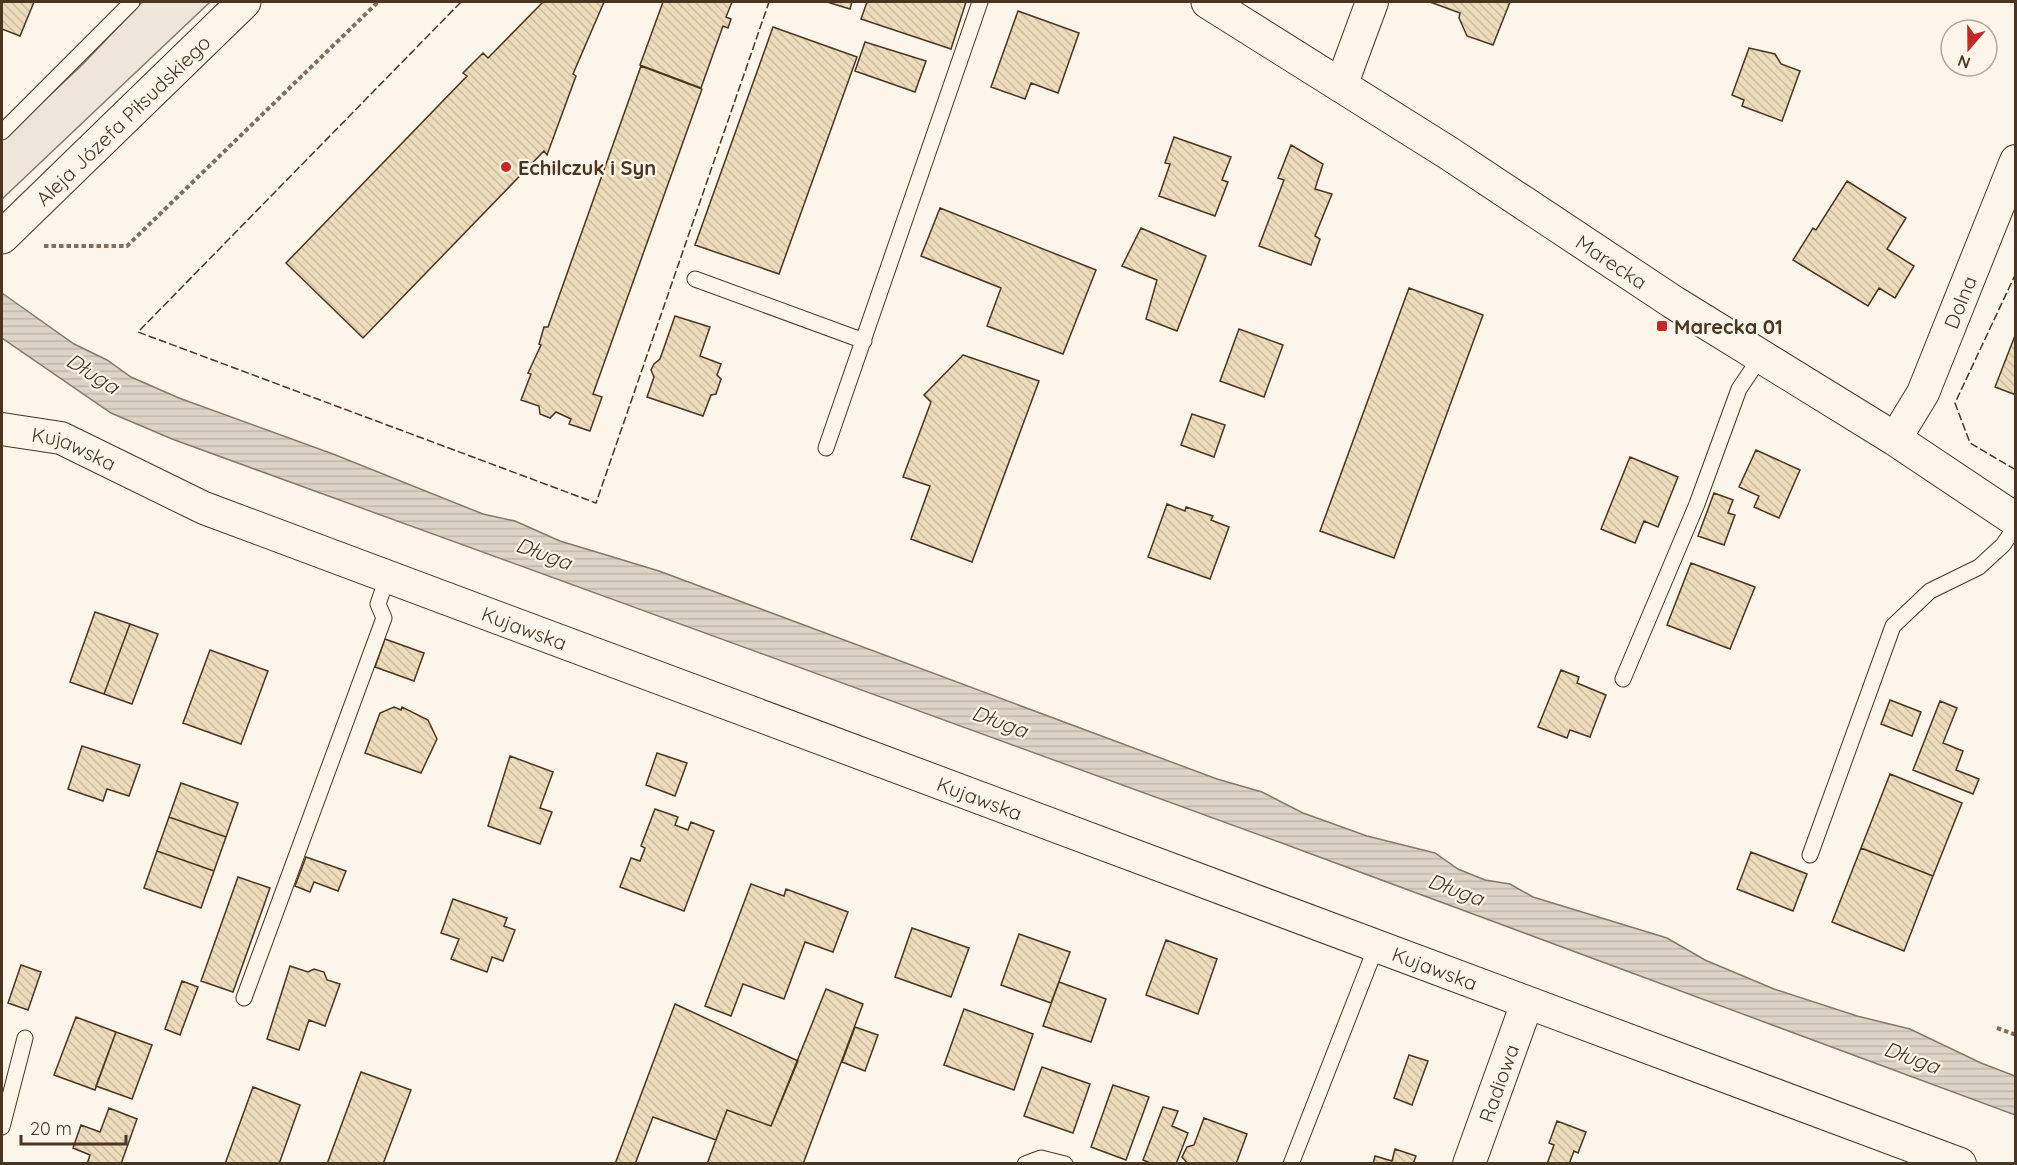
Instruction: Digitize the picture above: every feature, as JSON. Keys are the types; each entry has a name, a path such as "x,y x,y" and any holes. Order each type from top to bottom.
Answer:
{"street":[{"name":"Aleja Józefa Piłsudskiego","path":"2,237 244,2"},
{"name":"Marecka","path":"1208,2 1450,154 1673,302 1895,439 2016,520"},
{"path":"1341,86 1372,2"},
{"name":"Dolna","path":"1895,439 1923,393 2016,161"},
{"name":"Kujawska","path":"2,429 61,438 204,508 1960,1164"},
{"name":"Radiowa","path":"1469,1164 1527,1003"}],"lane":[{"path":"2,132 132,2"},
{"path":"826,448 980,2"},
{"path":"695,279 864,341"},
{"path":"1623,680 1697,504 1739,389 1762,355"},
{"path":"1810,855 1893,626 1930,591 1979,567 2003,545 2016,526"},
{"path":"244,998 384,618 378,604 388,575"},
{"path":"1291,1164 1376,947"},
{"path":"2,1127 25,1038"},
{"path":"1025,1164 1041,1158 1065,1164"}],"path":[{"path":"37,246 127,246 378,2"},
{"path":"1996,1028 2016,1035"}],"shaded area":[{"path":"142,2 210,2 2,199 2,140 82,65"}],"water":[{"name":"Długa","path":"2,293 74,344 107,360 131,377 179,398 333,454 483,514 515,521 560,541 659,571 1217,779 1262,792 1303,813 1367,836 1435,853 1458,869 1485,880 1510,884 1533,897 1667,938 1705,960 1774,989 1857,1016 1910,1029 1981,1063 2015,1076 2015,1115 1279,842 172,439 111,413 2,338"}],"building":[{"path":"2,2 34,2 20,36 2,29"},
{"path":"543,2 604,2 573,74 576,76 547,155 544,151 363,338 286,263 467,76 463,73 483,53 488,58"},
{"path":"663,2 732,2 726,17 731,19 728,28 723,26 701,88 640,65"},
{"path":"827,2 852,2 850,9"},
{"path":"867,2 966,2 951,49 861,19"},
{"path":"1430,2 1510,2 1493,45 1467,36 1459,18 1460,13"},
{"path":"1018,11 1079,33 1058,93 1031,83 1025,99 991,87"},
{"path":"773,27 857,57 779,274 695,245"},
{"path":"865,42 926,61 915,92 855,71"},
{"path":"1749,48 1775,54 1781,64 1800,71 1782,121 1742,106 1744,100 1732,95"},
{"path":"641,66 702,89 593,394 602,397 590,431 569,424 571,419 556,412 550,418 540,414 539,406 521,400 531,374 528,373 541,345 539,344 544,327 548,327"},
{"path":"1174,137 1231,157 1222,180 1228,182 1215,216 1159,196 1170,164 1165,163"},
{"path":"1291,145 1323,164 1315,189 1332,194 1315,236 1320,239 1311,265 1259,246 1284,180 1278,178"},
{"path":"1847,181 1906,218 1887,249 1914,266 1895,298 1879,288 1868,306 1793,260 1813,228 1816,230"},
{"path":"940,208 1096,270 1063,354 987,326 1001,288 921,256"},
{"path":"1141,228 1206,256 1177,331 1146,319 1157,280 1122,266"},
{"path":"1409,288 1483,315 1394,558 1320,531"},
{"path":"675,316 710,327 700,356 721,364 717,375 721,379 716,394 711,395 703,416 647,397 654,377 651,370 660,359"},
{"path":"1239,329 1283,345 1264,397 1220,381"},
{"path":"2016,333 2016,395 1995,387"},
{"path":"963,355 1039,381 972,562 911,539 930,486 903,477 931,402 924,395"},
{"path":"1192,414 1225,425 1214,457 1181,445"},
{"path":"1756,450 1800,470 1779,518 1754,507 1759,496 1739,487"},
{"path":"1630,457 1678,477 1658,527 1644,521 1635,543 1601,529"},
{"path":"1714,493 1733,500 1728,513 1735,515 1724,545 1698,536"},
{"path":"1167,504 1185,511 1186,507 1213,516 1211,520 1229,527 1210,579 1148,557"},
{"path":"1691,563 1755,587 1730,649 1667,625"},
{"path":"95,612 130,624 104,694 70,682"},
{"path":"130,624 158,634 132,704 104,694"},
{"path":"385,639 424,653 414,681 375,667"},
{"path":"210,650 268,671 241,744 183,723"},
{"path":"1561,670 1579,677 1577,683 1606,695 1590,737 1570,730 1567,738 1538,727"},
{"path":"1890,700 1921,712 1912,736 1881,724"},
{"path":"1940,701 1957,708 1943,743 1963,751 1956,770 1979,779 1973,794 1913,770"},
{"path":"394,707 401,710 402,707 428,720 437,739 421,773 365,753 380,713"},
{"path":"82,746 140,765 129,796 107,789 103,801 68,789"},
{"path":"657,753 687,763 675,796 646,785"},
{"path":"510,756 553,772 540,808 552,812 540,844 488,826"},
{"path":"1890,774 1962,803 1933,876 1861,848"},
{"path":"181,783 238,803 226,837 169,817"},
{"path":"655,809 678,817 675,825 688,830 691,822 714,831 684,911 620,887 631,858 640,861 645,848 641,846"},
{"path":"169,817 226,837 214,871 157,851"},
{"path":"1861,848 1933,876 1904,951 1832,922"},
{"path":"157,851 214,871 201,908 144,888"},
{"path":"1751,852 1807,874 1793,911 1737,889"},
{"path":"306,857 346,871 338,891 314,882 310,892 295,886"},
{"path":"238,877 270,888 233,992 201,981"},
{"path":"751,884 784,896 786,889 848,912 833,952 805,942 784,999 743,984 731,1016 705,1006"},
{"path":"453,899 507,918 504,926 515,930 503,961 492,957 487,972 451,959 459,939 441,933"},
{"path":"912,928 969,948 951,997 895,977"},
{"path":"1019,934 1070,952 1051,1003 1001,985"},
{"path":"1166,940 1217,959 1198,1014 1146,995"},
{"path":"21,965 41,972 28,1010 8,1003"},
{"path":"290,966 308,972 314,969 324,972 327,980 340,984 325,1026 309,1020 299,1050 267,1039"},
{"path":"182,981 198,987 180,1035 165,1029"},
{"path":"1059,982 1106,999 1091,1042 1043,1026"},
{"path":"826,989 863,1004 803,1164 707,1164 727,1110 771,1126"},
{"path":"675,1004 798,1061 771,1126 727,1110 716,1140 653,1117 635,1164 615,1164"},
{"path":"964,1009 1033,1034 1014,1090 944,1065"},
{"path":"76,1017 116,1032 95,1090 54,1075"},
{"path":"855,1027 878,1035 865,1071 842,1062"},
{"path":"116,1032 152,1045 132,1099 96,1086"},
{"path":"1409,1055 1428,1061 1412,1105 1394,1098"},
{"path":"1042,1067 1090,1084 1073,1133 1024,1116"},
{"path":"361,1072 411,1090 383,1164 327,1164"},
{"path":"1113,1085 1149,1097 1126,1160 1091,1147"},
{"path":"253,1087 300,1105 279,1164 225,1164"},
{"path":"1163,1107 1178,1111 1172,1126 1188,1133 1176,1164 1153,1164 1143,1160"},
{"path":"109,1108 137,1119 121,1164 87,1164 90,1155 73,1148 81,1125 100,1132"},
{"path":"1204,1118 1247,1134 1236,1164 1188,1164 1182,1157 1187,1147 1194,1145"},
{"path":"1557,1121 1586,1132 1578,1153 1574,1151 1569,1164 1547,1164 1554,1145 1549,1143"},
{"path":"1395,1149 1416,1156 1413,1164 1373,1164 1375,1156 1392,1161"}],"fence":[{"path":"461,2 138,332 596,503 769,2"},
{"path":"2016,273 1955,403 1970,443 2016,470"}],"place":[{"name":"Echilczuk i Syn","path":"506,167"},
{"name":"Marecka 01","path":"1662,326"}]}
